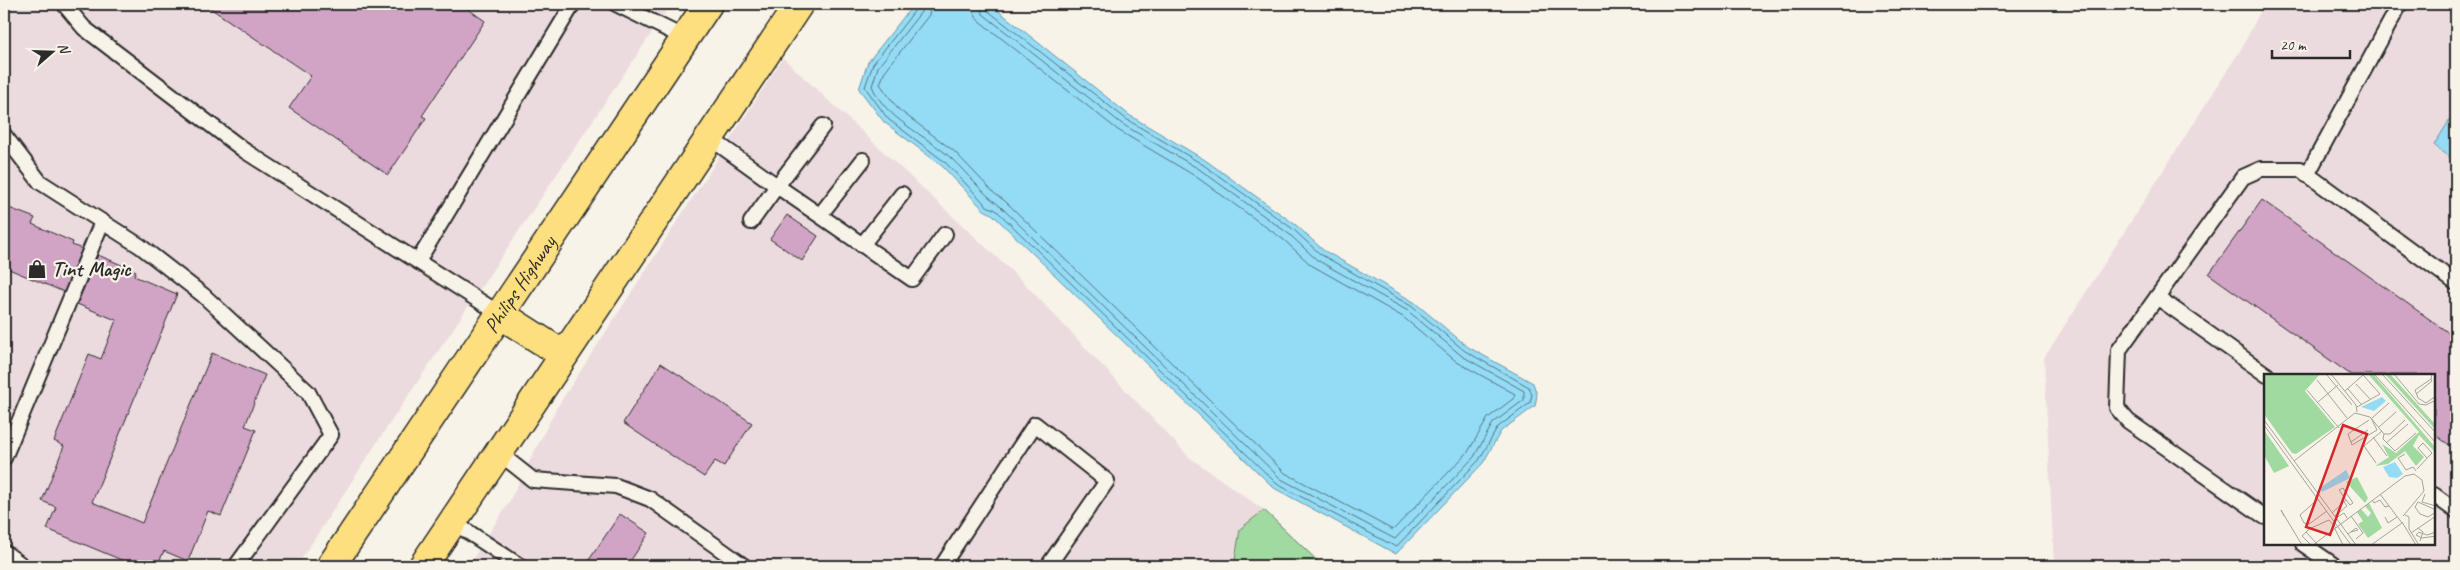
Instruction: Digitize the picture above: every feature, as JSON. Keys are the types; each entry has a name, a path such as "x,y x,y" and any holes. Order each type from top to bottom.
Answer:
{"main road":[{"name":"Philips Highway","path":"331,566 708,4"},
{"path":"426,565 799,4"},
{"path":"500,314 564,355"}],"lane":[{"path":"64,4 84,28 245,151 500,314"},
{"path":"418,261 573,4"},
{"path":"616,4 684,38"},
{"path":"2307,175 2400,4"},
{"path":"751,222 823,126"},
{"path":"4,135 40,182 140,246 203,295 308,392 330,435 236,566"},
{"path":"710,138 912,279 945,234"},
{"path":"820,215 863,160"},
{"path":"2264,516 2128,422 2117,408 2119,350 2243,177 2261,169 2300,169 2456,283"},
{"path":"862,245 902,194"},
{"path":"4,458 102,222"},
{"path":"2157,297 2266,374"},
{"path":"942,566 1035,424 1107,481 1048,566"},
{"path":"499,453 533,480 616,486 650,499 744,566"},
{"path":"2435,496 2456,511"},
{"path":"453,522 520,566"},
{"path":"2304,545 2336,566"},
{"path":"4,552 23,566"}],"shaded area":[{"path":"4,4 671,4 378,441 297,566 4,566"},
{"path":"2264,4 2456,4 2456,566 2054,566 2044,358 2241,49"},
{"path":"783,58 1022,281 1189,457 1264,510 1240,529 1234,566 468,566 509,502 556,409"}],"green space":[{"path":"1264,510 1323,566 1234,566 1240,529"}],"water":[{"path":"914,4 987,4 996,9 1129,115 1205,160 1296,225 1323,250 1414,302 1468,347 1533,383 1537,395 1535,406 1501,431 1483,463 1396,554 1274,488 992,214 984,210 942,166 884,122 859,89 868,62"},
{"path":"2456,110 2456,162 2434,145"}],"building":[{"path":"204,4 461,4 485,21 422,116 426,118 388,175 289,108 311,76"},
{"path":"2262,200 2456,338 2456,450 2435,435 2435,374 2350,374 2209,274"},
{"path":"4,206 35,218 32,224 73,242 72,245 82,249 64,292 4,267"},
{"path":"787,215 818,236 802,261 770,239"},
{"path":"98,255 136,271 134,276 177,294 92,502 142,523 212,353 265,375 245,426 256,430 221,516 208,511 188,561 164,551 157,566 136,566 47,529 56,507 42,501 64,446 54,441 89,354 101,359 116,320 77,304"},
{"path":"661,363 752,423 724,466 715,461 704,477 623,423"},
{"path":"620,514 649,533 627,566 585,566"}],"place":[{"name":"Tint Magic","path":"37,269"}]}
